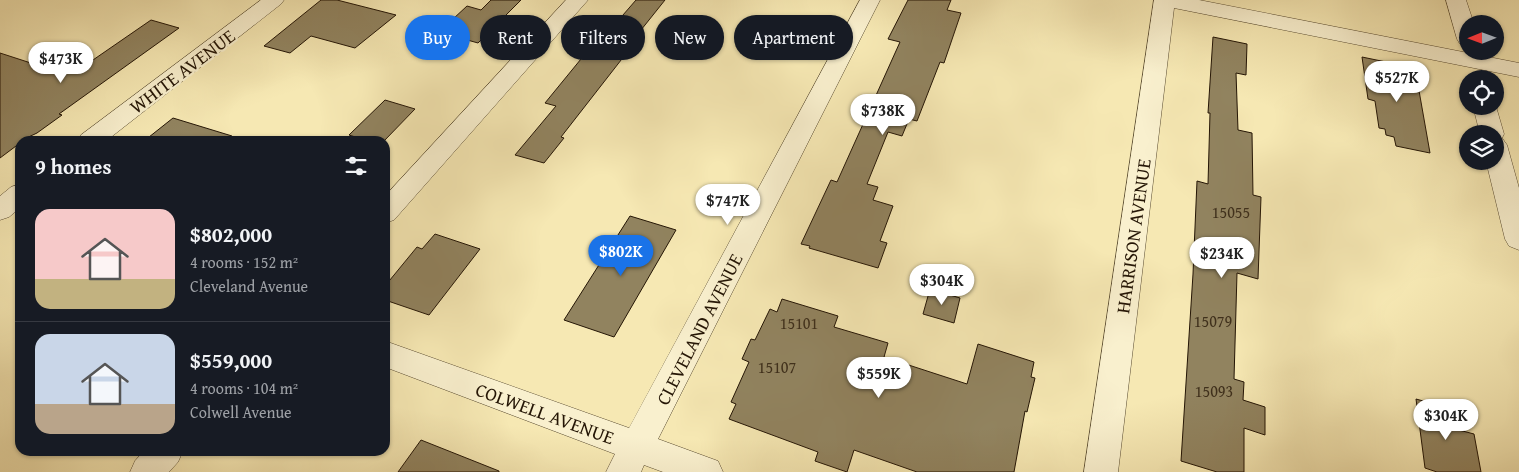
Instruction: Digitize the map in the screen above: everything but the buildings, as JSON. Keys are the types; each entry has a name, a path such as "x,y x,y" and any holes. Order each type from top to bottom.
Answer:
{"street":[{"name":"WHITE AVENUE","path":"97,136 274,0"},
{"path":"390,207 578,0"},
{"name":"CLEVELAND AVENUE","path":"631,459 870,0"},
{"path":"1166,0 1459,56"},
{"name":"HARRISON AVENUE","path":"1102,472 1166,0"},
{"path":"1456,0 1460,15"},
{"path":"1480,60 1519,70"},
{"path":"1501,170 1519,239"},
{"path":"0,210 15,198"},
{"path":"0,210 15,215"},
{"name":"COLWELL AVENUE","path":"390,356 631,459 706,472"},
{"path":"147,472 161,456"}]}
